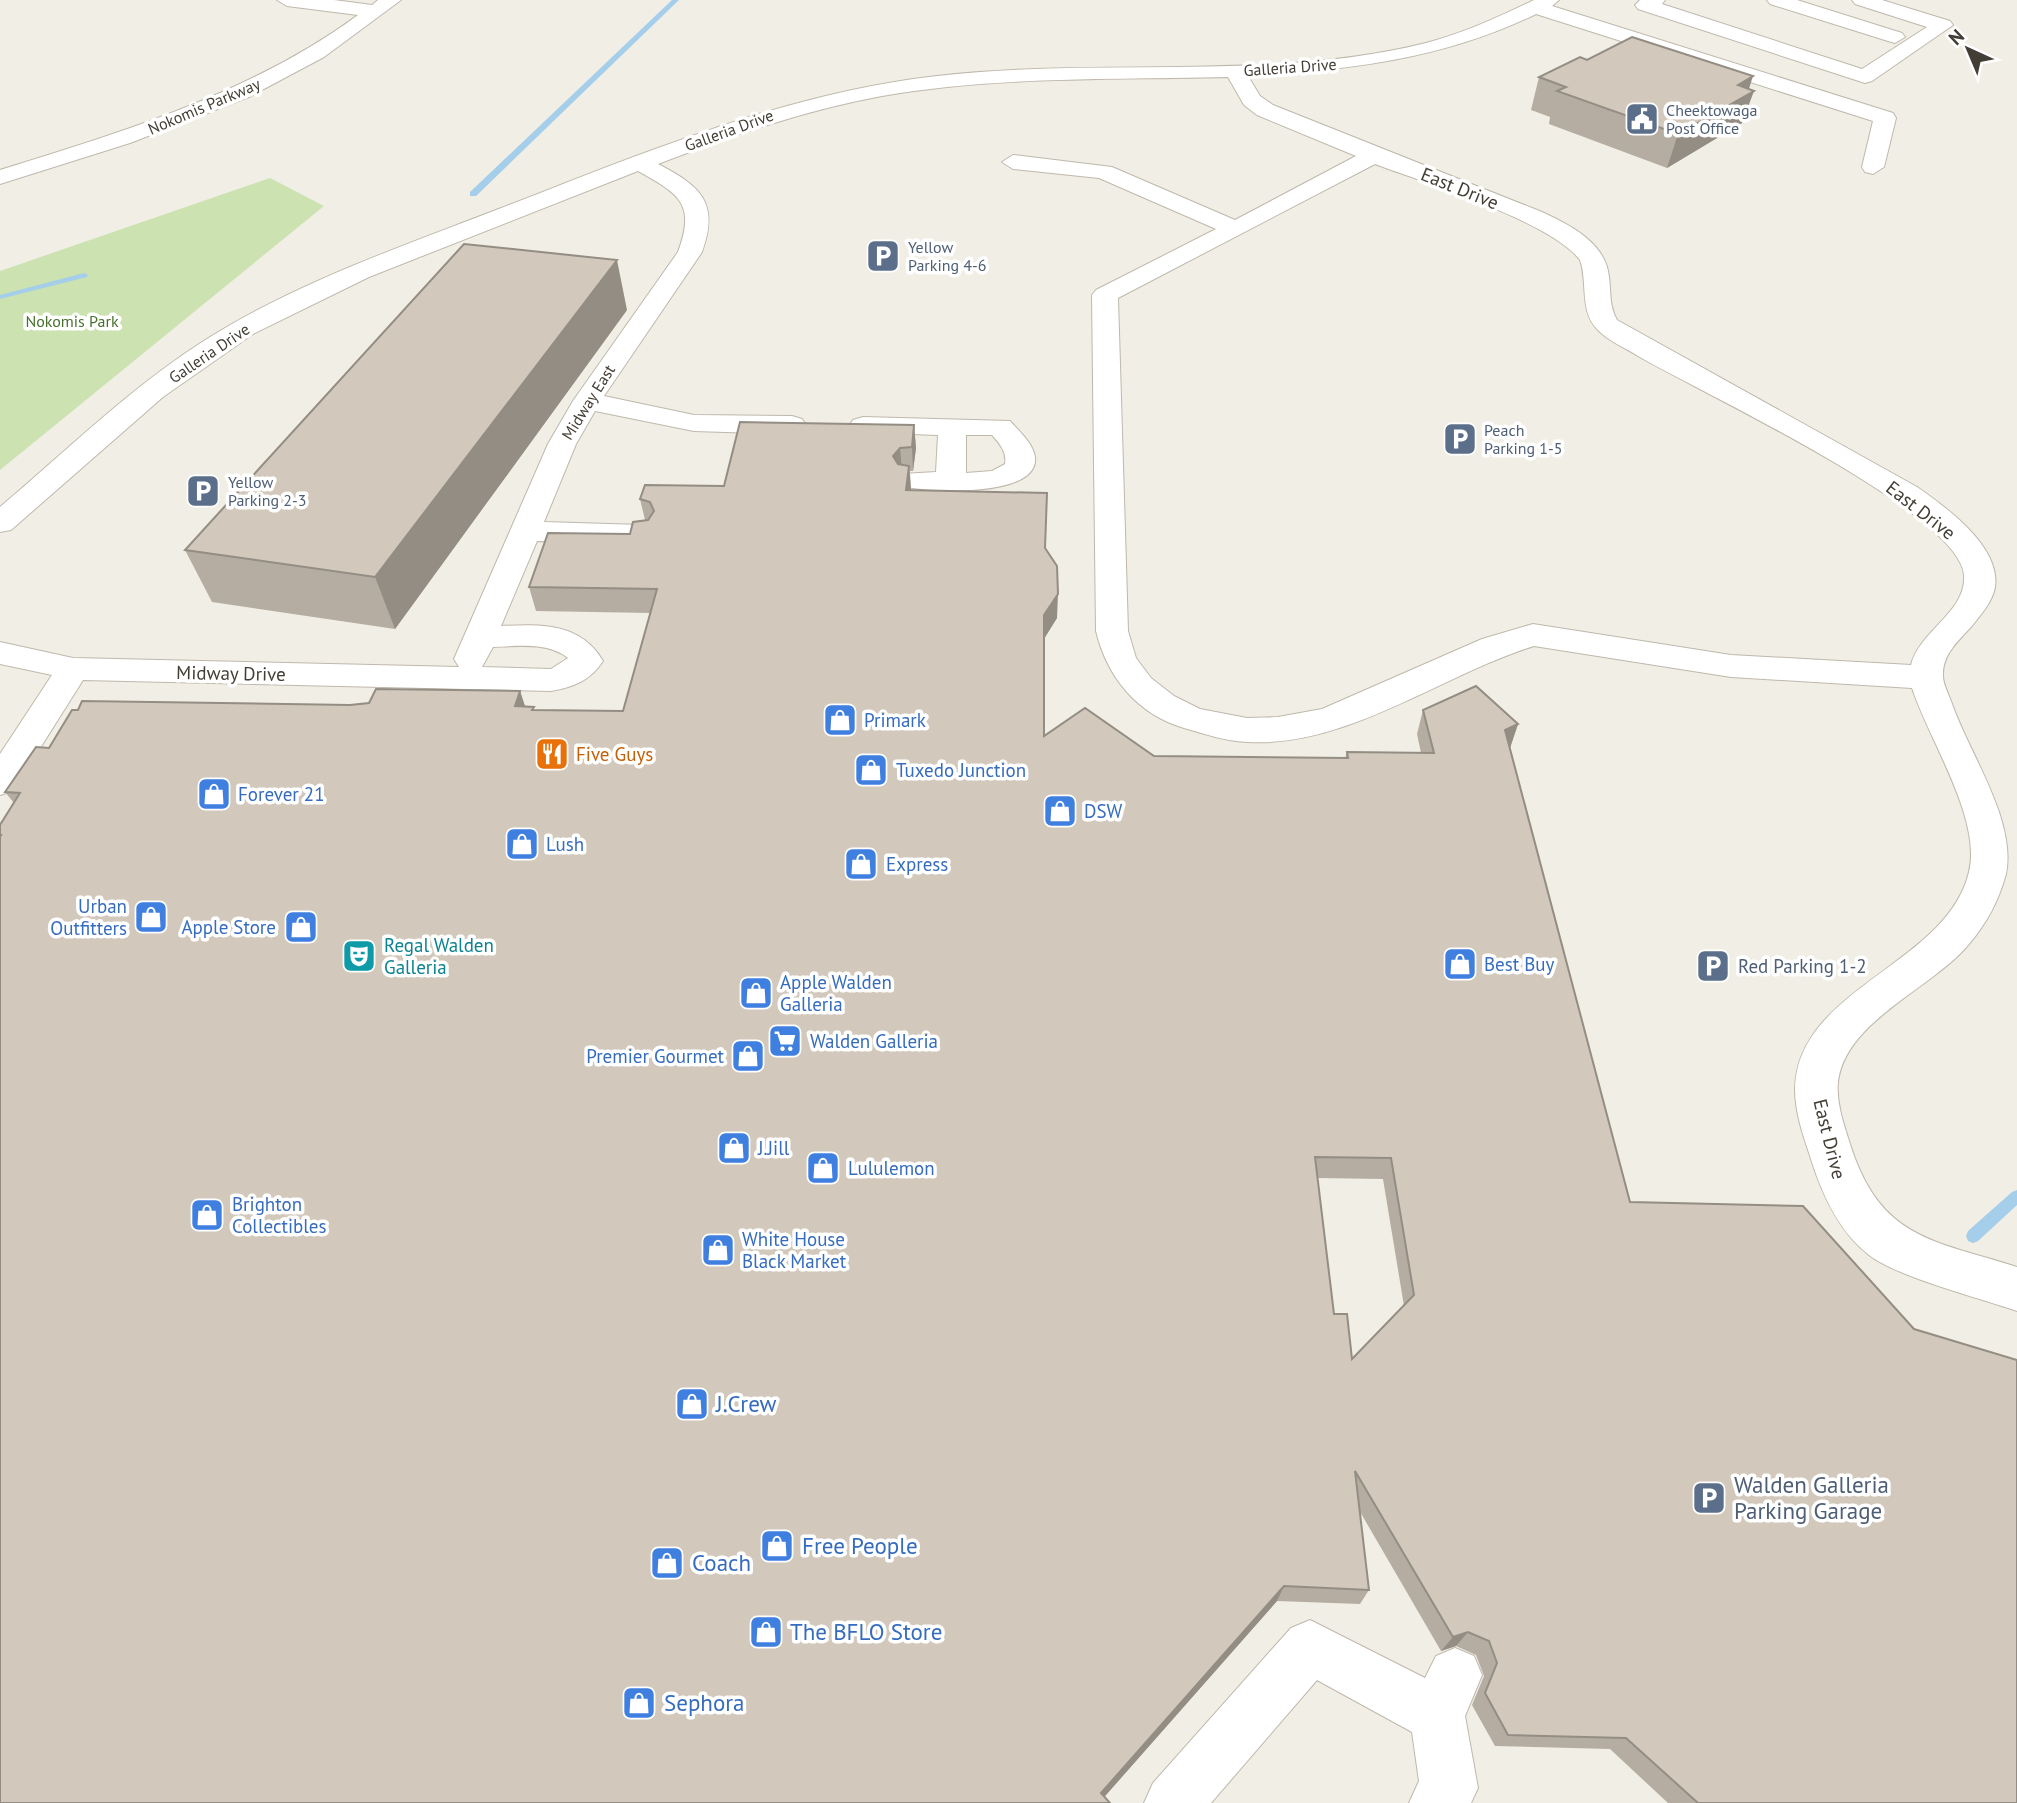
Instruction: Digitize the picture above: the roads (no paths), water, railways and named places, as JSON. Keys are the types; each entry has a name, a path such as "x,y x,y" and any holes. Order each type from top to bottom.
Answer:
{"street":[{"path":"287,0 383,6"},
{"path":"1655,0 1645,5 1865,77 1943,25 1861,0"},
{"path":"1777,0 1916,43"},
{"path":"1542,3 1679,52 1885,118 1873,167"},
{"name":"Galleria Drive","path":"0,523 174,375 245,328 332,283 764,117 889,88 983,79 1235,71 1340,63 1422,50 1476,34 1542,3"},
{"name":"Nokomis Parkway","path":"0,177 156,127 218,103 318,53 383,6"},
{"path":"1679,52 1656,65 1788,110"},
{"path":"1866,52 1891,60"},
{"name":"East Drive","path":"1235,71 1252,100 1265,110 1521,213 1576,241 1589,254 1596,267 1595,298 1598,314 1607,325 1890,484 1954,532 1973,557 1981,575 1978,594 1929,659 1926,677 1940,724 1976,798 1985,824 1990,851 1981,899 1967,923 1947,944 1856,1014 1823,1056 1817,1082 1821,1122 1842,1188 1880,1238 1897,1249 2017,1289"},
{"path":"1854,132 1881,132"},
{"path":"1374,155 1334,179 1105,295 1112,631 1120,660 1132,677 1152,696 1189,717 1237,729 1282,730 1311,726 1494,647 1533,635 1731,666 1926,677"},
{"path":"1013,162 1104,172 1235,229"},
{"name":"Midway East","path":"463,677 562,444 587,401 690,252 699,231 700,212 693,198 684,188 640,163"},
{"path":"587,401 694,423 1000,427 1015,441 1020,452 1019,468 1014,474 996,482 912,480"},
{"path":"951,481 952,427"},
{"path":"525,531 642,534"},
{"name":"Midway Drive","path":"0,653 73,669 551,680 567,677 586,661 573,642 534,637 481,637"},
{"path":"0,782 73,669"},
{"path":"1173,1803 1310,1647 1446,1695 1449,1788 1438,1803"}],"waterway":[{"path":"473,194 676,0"},
{"path":"0,297 84,275"},
{"path":"1973,1236 2017,1196"}],"place":[{"name":"Cheektowaga Post Office","path":"1642,119"},
{"name":"Yellow Parking 4-6","path":"883,256"},
{"name":"Peach Parking 1-5","path":"1460,439"},
{"name":"Yellow Parking 2-3","path":"203,491"},
{"name":"Primark","path":"840,720"},
{"name":"Five Guys","path":"552,754"},
{"name":"Tuxedo Junction","path":"871,770"},
{"name":"Forever 21","path":"214,794"},
{"name":"DSW","path":"1060,811"},
{"name":"Lush","path":"522,844"},
{"name":"Express","path":"861,864"},
{"name":"Urban Outfitters","path":"151,917"},
{"name":"Apple Store","path":"301,927"},
{"name":"Regal Walden Galleria","path":"359,956"},
{"name":"Best Buy","path":"1460,964"},
{"name":"Red Parking 1-2","path":"1713,966"},
{"name":"Apple Walden Galleria","path":"756,993"},
{"name":"Walden Galleria","path":"785,1041"},
{"name":"Premier Gourmet","path":"748,1056"},
{"name":"J.Jill","path":"734,1148"},
{"name":"Lululemon","path":"823,1168"},
{"name":"Brighton Collectibles","path":"207,1215"},
{"name":"White House Black Market","path":"718,1250"},
{"name":"J.Crew","path":"692,1404"},
{"name":"Walden Galleria Parking Garage","path":"1709,1498"},
{"name":"Free People","path":"777,1546"},
{"name":"Coach","path":"667,1563"},
{"name":"The BFLO Store","path":"766,1632"},
{"name":"Sephora","path":"639,1703"}],"park label":[{"name":"Nokomis Park","path":"72,321"}]}
